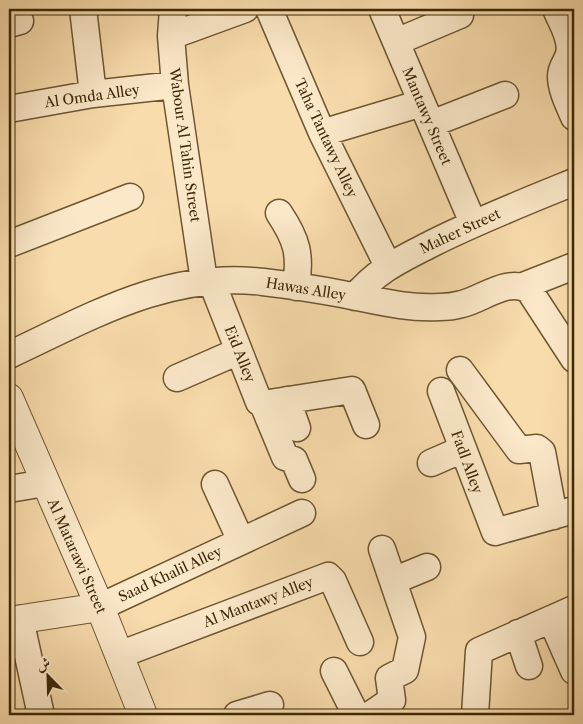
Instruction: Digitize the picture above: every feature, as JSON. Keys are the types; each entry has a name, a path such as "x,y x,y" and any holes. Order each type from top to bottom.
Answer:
{"street":[{"path":"83,9 93,94"},
{"name":"Wabour Al Tahin Street","path":"173,9 171,36 175,85 207,281"},
{"path":"171,36 246,9"},
{"name":"Taha Tantawy Alley","path":"269,9 322,133 388,266"},
{"name":"Mantawy Street","path":"382,9 473,223"},
{"path":"556,9 568,38 568,54 561,75 562,86 574,117"},
{"path":"396,42 460,15"},
{"name":"Al Omda Alley","path":"9,109 93,94 175,85"},
{"path":"322,133 426,114 505,95"},
{"name":"Maher Street","path":"355,297 364,285 388,266 473,223 574,182"},
{"path":"9,244 130,197"},
{"path":"279,213 294,235 300,261 296,287"},
{"name":"Hawas Alley","path":"9,355 125,300 207,281 235,279 296,287 412,307 440,307 462,304 509,286 523,286 574,266"},
{"name":"Eid Alley","path":"207,281 239,351 259,402 275,402 298,428"},
{"path":"523,286 529,290 574,359"},
{"path":"177,378 239,351"},
{"path":"460,370 519,450 537,448 542,452 564,513"},
{"path":"302,480 294,460 285,457 275,402 352,390 366,424"},
{"name":"Fadl Alley","path":"441,391 494,532 564,513"},
{"name":"Al Matarawi Street","path":"9,398 100,607 143,715"},
{"path":"431,463 462,449"},
{"path":"9,489 45,483"},
{"path":"215,484 241,541"},
{"name":"Saad Khalil Alley","path":"100,607 302,512"},
{"path":"370,715 392,700 390,678 405,670 412,644 382,549"},
{"path":"393,581 427,567"},
{"name":"Al Mantawy Alley","path":"119,655 328,576 333,581 360,642"},
{"path":"41,715 14,620 100,607"},
{"path":"476,715 479,651 563,614 574,671"},
{"path":"518,633 529,666"},
{"path":"334,671 356,715"},
{"path":"237,715 270,705"}]}
